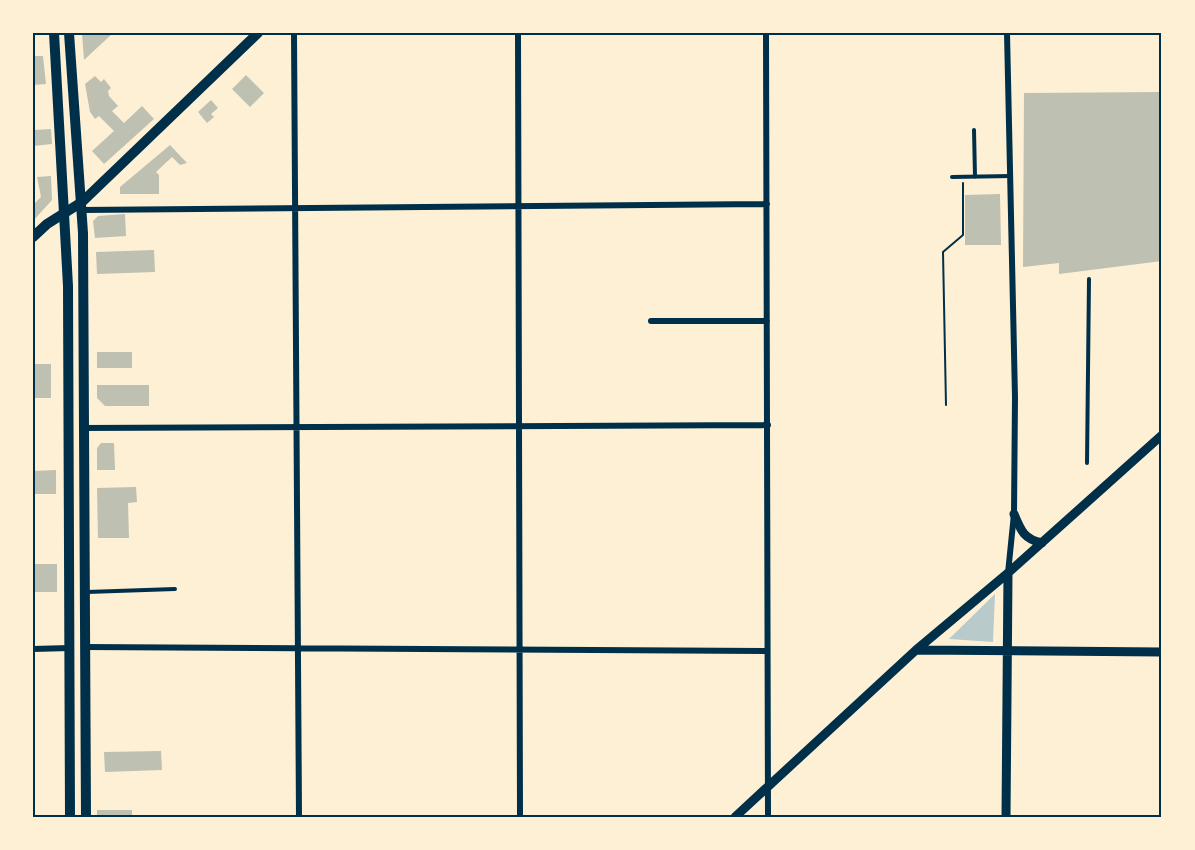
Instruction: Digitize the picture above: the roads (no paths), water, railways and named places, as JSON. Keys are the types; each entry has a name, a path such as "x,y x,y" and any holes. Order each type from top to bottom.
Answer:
{"main road":[{"path":"54,33 66,213 70,817"},
{"path":"69,33 82,206 86,817"},
{"path":"33,237 66,213 82,206 258,33"}],"street":[{"path":"294,33 297,209 299,817"},
{"path":"519,33 520,817"},
{"path":"766,33 768,817"},
{"path":"1006,817 1006,651 1008,573 1014,514 1015,397 1007,33"},
{"path":"82,206 297,209 767,204"},
{"path":"651,321 767,321"},
{"path":"83,428 768,424"},
{"path":"735,817 916,650 1008,573 1162,435"},
{"path":"1014,514 1022,534 1029,540 1042,543"},
{"path":"84,647 767,651"},
{"path":"33,649 70,648"},
{"path":"916,650 1162,652"}],"lane":[{"path":"974,130 975,177"},
{"path":"952,177 1011,176"},
{"path":"1088,463 1089,279"},
{"path":"84,592 175,589"}]}
